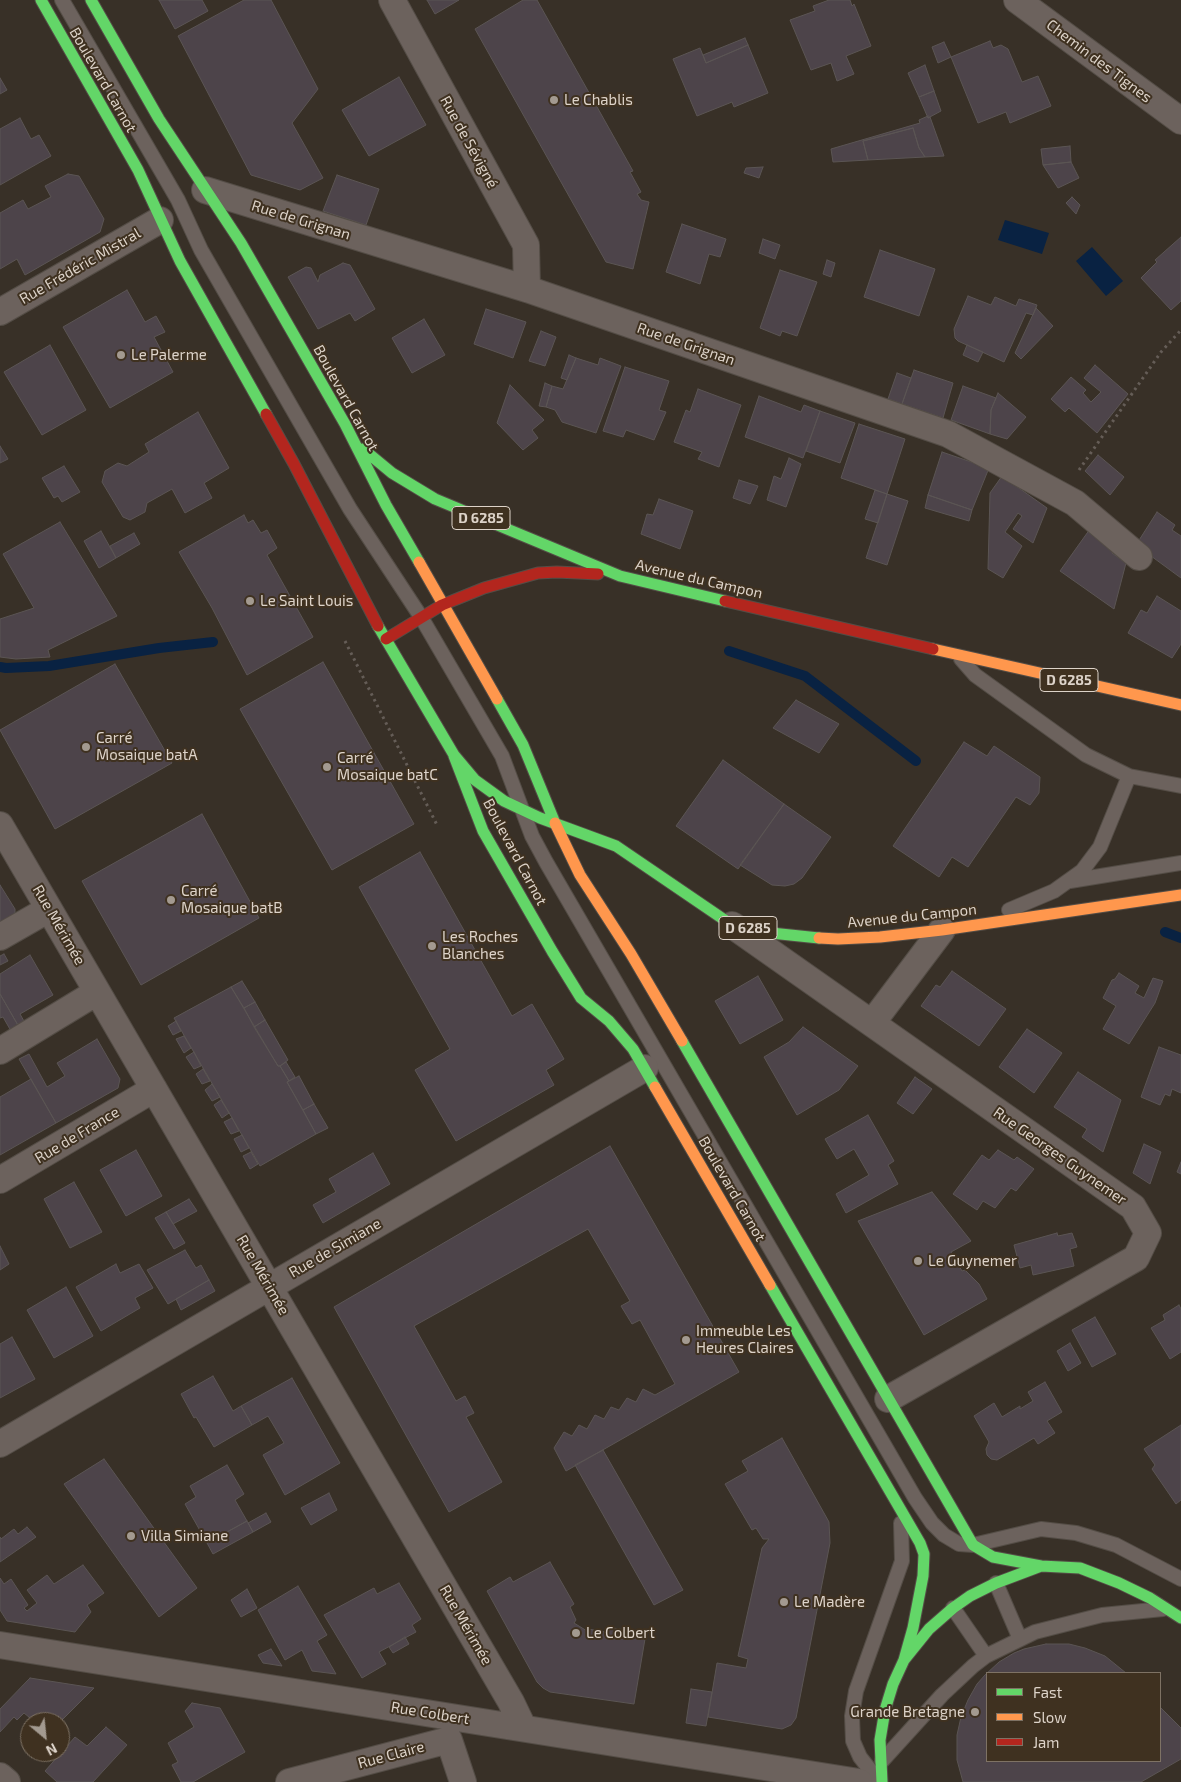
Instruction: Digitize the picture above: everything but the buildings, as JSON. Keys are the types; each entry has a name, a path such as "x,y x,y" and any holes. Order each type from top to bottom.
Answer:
{"main road":[{"name":"Boulevard Carnot","path":"41,0 138,170 180,261 294,464 386,639 454,755 475,780 504,801 555,823"},
{"name":"Boulevard Carnot","path":"91,0 159,119 241,243 354,441 386,505 442,605 523,745 555,823 580,875 631,954 973,1545 993,1557 1009,1561 1041,1566 1080,1568 1119,1583 1169,1609 1181,1618"},
{"name":"Avenue du Campon","path":"354,441 392,473 435,499 620,576"},
{"name":"Avenue du Campon","path":"386,639 442,605 477,590 538,573 557,572 620,576 1181,705"},
{"name":"Boulevard Carnot","path":"454,755 483,831 570,981 581,998 620,1032 645,1068 920,1543 924,1554 923,1576 913,1628 904,1660"},
{"name":"Avenue du Campon","path":"555,823 616,846 732,925 804,937 838,939 880,937 942,930 1181,895"},
{"path":"881,1782 880,1740 885,1710 893,1684 904,1660 929,1630 953,1608 970,1596 996,1583 1041,1566"}],"street":[{"name":"Rue de Sévigné","path":"392,0 526,245 527,289"},
{"name":"Chemin des Tignes","path":"1017,0 1181,121"},
{"name":"Rue de Grignan","path":"205,190 527,289 948,434 1075,503 1139,558"},
{"name":"Rue Frédéric Mistral","path":"0,312 160,220"},
{"name":"Rue Mérimée","path":"0,825 511,1702 522,1727"},
{"path":"0,937 49,909"},
{"name":"Rue Georges Guynemer","path":"732,925 1133,1207 1148,1234 1136,1258 888,1399"},
{"path":"872,1023 942,930"},
{"path":"0,1051 97,992"},
{"name":"Rue de Simiane","path":"0,1444 645,1068"},
{"name":"Rue de France","path":"0,1180 154,1089"},
{"name":"Rue Colbert","path":"0,1645 452,1728 522,1727 859,1782"},
{"path":"452,1728 463,1782"},
{"name":"Rue Claire","path":"289,1782 452,1728"},
{"path":"0,1776 7,1782"}],"lane":[{"path":"62,0 178,200 201,250 350,508 421,617 502,756 532,836 546,862 915,1498 932,1523 944,1535 959,1544 973,1545 1041,1530 1076,1533 1116,1545 1181,1579"},
{"path":"956,654 976,675 1060,738 1086,755 1129,776 1181,786"},
{"path":"969,926 1054,891 1082,871 1100,847 1129,776"},
{"path":"1069,881 1181,863"},
{"path":"881,1782 860,1757 853,1741 852,1716 856,1692 902,1561 899,1507"},
{"path":"996,1583 1020,1639"},
{"path":"953,1608 986,1656"},
{"path":"881,1762 942,1695 986,1656 1035,1632 1102,1615 1169,1609"}],"path":[{"path":"1062,495 1161,352 1181,330"},
{"path":"345,641 437,825"}],"water":[{"path":"1005,220 1049,233 1042,254 998,240"},
{"path":"1092,247 1123,281 1106,296 1076,261"}],"waterway":[{"path":"0,667 49,666 159,648 213,642"},
{"path":"729,651 805,676 916,761"},
{"path":"1165,932 1181,938"}],"traffic: fast":[{"path":"41,0 138,170 180,261 266,414"},
{"path":"91,0 159,119 241,243 345,424 386,505 419,562"},
{"path":"363,449 392,473 435,499 620,576 725,601"},
{"path":"378,626 454,755 475,780 504,801 540,818 616,846 732,925 771,933 819,938"},
{"path":"497,699 523,745 555,823"},
{"path":"454,756 483,831 552,951 581,998 609,1021 633,1049 655,1087"},
{"path":"682,1041 973,1545 993,1557 1041,1566"},
{"path":"770,1285 920,1543 924,1554 923,1576 913,1628 904,1660"},
{"path":"882,1782 880,1740 885,1710 893,1684 904,1660 929,1629 970,1596 996,1583 1041,1566 1080,1568 1119,1583 1150,1598 1181,1618"}],"traffic: slow":[{"path":"419,562 497,699"},
{"path":"933,649 1181,705"},
{"path":"555,823 580,875 631,954 682,1041"},
{"path":"819,938 880,937 942,930 1181,895"},
{"path":"655,1087 770,1285"}],"traffic: jam":[{"path":"266,414 378,626"},
{"path":"386,639 442,605 484,588 538,573 598,574"},
{"path":"725,601 933,649"}],"place":[{"name":"Le Chablis","path":"554,100"},
{"name":"Le Palerme","path":"121,355"},
{"name":"Le Saint Louis","path":"250,601"},
{"name":"Carré Mosaique batA","path":"86,747"},
{"name":"Carré Mosaique batC","path":"327,767"},
{"name":"Carré Mosaique batB","path":"171,900"},
{"name":"Les Roches Blanches","path":"432,946"},
{"name":"Le Guynemer","path":"918,1261"},
{"name":"Immeuble Les Heures Claires","path":"686,1340"},
{"name":"Villa Simiane","path":"131,1536"},
{"name":"Le Madère","path":"784,1602"},
{"name":"Le Colbert","path":"576,1633"},
{"name":"Grande Bretagne","path":"975,1712"}]}
